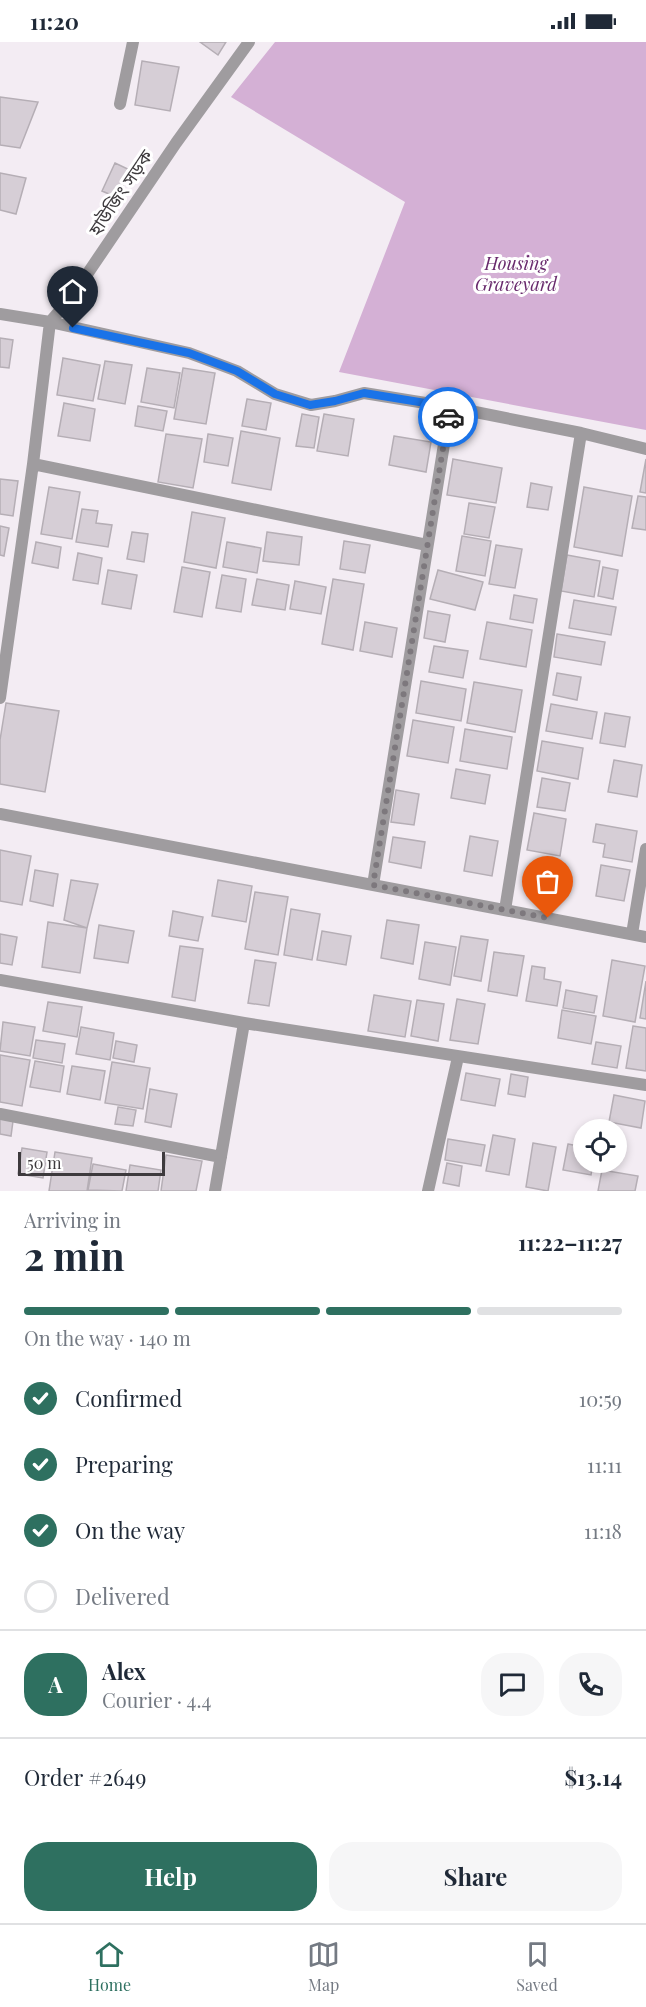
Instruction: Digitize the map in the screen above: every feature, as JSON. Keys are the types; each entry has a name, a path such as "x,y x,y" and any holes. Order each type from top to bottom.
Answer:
{"street":[{"path":"120,104 133,42"},
{"name":"হাউজিং সড়ক","path":"50,322 71,298 176,143 249,42"},
{"path":"0,314 50,322 189,353 237,371 275,394 310,405 364,393 450,407 581,433 646,449"},
{"path":"0,698 33,464 50,322"},
{"path":"373,885 450,407"},
{"path":"505,910 581,433"},
{"path":"33,464 427,544"},
{"path":"0,814 646,937"},
{"path":"632,934 646,849"},
{"path":"0,980 244,1023 646,1085"},
{"path":"216,1191 244,1023"},
{"path":"428,1191 458,1057"},
{"path":"0,1114 221,1157"}],"green space":[{"name":"Housing Graveyard","path":"275,42 646,42 646,430 339,372 405,202 231,97"}],"building":[{"path":"200,42 226,42 218,55"},
{"path":"142,61 179,67 170,111 135,105"},
{"path":"0,97 38,102 20,148 0,145"},
{"path":"115,163 132,171 116,197 102,191"},
{"path":"0,173 26,178 16,214 0,210"},
{"path":"0,338 13,340 9,368 0,367"},
{"path":"63,358 100,365 93,401 57,395"},
{"path":"105,361 132,365 125,404 98,399"},
{"path":"147,368 180,373 174,408 141,402"},
{"path":"183,368 215,373 206,424 174,419"},
{"path":"247,399 271,403 266,430 242,426"},
{"path":"64,403 95,409 90,441 58,436"},
{"path":"138,406 167,411 163,431 135,426"},
{"path":"302,414 319,417 314,448 296,446"},
{"path":"324,414 354,419 348,456 317,451"},
{"path":"241,431 280,438 271,490 232,483"},
{"path":"166,434 202,439 193,488 158,482"},
{"path":"208,434 233,438 228,466 204,462"},
{"path":"394,436 431,442 426,472 389,465"},
{"path":"453,459 502,468 496,503 447,495"},
{"path":"646,459 646,493 640,492"},
{"path":"0,479 18,481 13,516 0,514"},
{"path":"531,483 552,487 548,510 527,507"},
{"path":"49,487 80,492 72,539 41,534"},
{"path":"584,487 632,496 622,556 574,547"},
{"path":"638,496 646,497 646,530 632,528"},
{"path":"469,503 495,507 489,538 464,534"},
{"path":"82,509 98,511 96,523 112,525 108,547 76,542"},
{"path":"192,512 225,518 216,568 184,562"},
{"path":"0,526 9,528 4,556 0,555"},
{"path":"132,532 148,534 144,562 127,559"},
{"path":"267,532 302,537 299,565 263,561"},
{"path":"462,536 491,541 485,576 456,571"},
{"path":"344,541 370,545 365,573 340,569"},
{"path":"36,542 61,547 58,568 32,563"},
{"path":"227,542 261,548 257,573 223,567"},
{"path":"496,545 522,549 515,588 489,584"},
{"path":"78,553 102,558 98,584 73,580"},
{"path":"567,555 600,561 594,597 561,591"},
{"path":"182,567 210,572 202,617 174,612"},
{"path":"603,567 618,570 613,599 598,596"},
{"path":"108,570 137,575 131,609 102,604"},
{"path":"438,570 483,582 475,610 430,599"},
{"path":"222,575 246,579 241,612 216,608"},
{"path":"257,579 289,585 285,610 252,605"},
{"path":"333,579 364,584 353,650 322,644"},
{"path":"295,581 326,587 321,614 290,609"},
{"path":"514,595 537,599 533,623 510,619"},
{"path":"574,600 616,607 611,635 569,628"},
{"path":"428,611 450,615 445,642 424,638"},
{"path":"365,622 397,628 392,657 360,651"},
{"path":"487,622 532,630 526,667 480,659"},
{"path":"557,634 605,642 601,665 554,657"},
{"path":"434,646 468,651 463,678 429,672"},
{"path":"557,673 581,677 577,700 553,695"},
{"path":"421,681 466,689 461,721 416,713"},
{"path":"474,682 522,690 515,732 467,723"},
{"path":"6,703 59,711 45,792 0,784 0,740"},
{"path":"551,704 597,712 592,739 546,731"},
{"path":"605,713 630,717 625,747 600,743"},
{"path":"413,720 454,727 448,763 407,756"},
{"path":"465,729 512,737 507,769 460,761"},
{"path":"542,741 583,748 578,779 537,771"},
{"path":"614,760 642,765 637,797 608,792"},
{"path":"456,769 490,775 485,804 451,798"},
{"path":"542,778 570,783 565,811 537,807"},
{"path":"396,790 419,794 414,825 391,822"},
{"path":"534,813 566,819 560,856 527,850"},
{"path":"596,824 637,831 632,862 603,857 605,844 593,842"},
{"path":"470,836 498,841 492,876 464,871"},
{"path":"393,837 425,842 421,868 389,862"},
{"path":"0,850 31,856 22,905 0,901"},
{"path":"601,865 630,870 624,901 596,896"},
{"path":"35,870 58,874 53,906 30,901"},
{"path":"71,880 98,884 87,928 64,920"},
{"path":"218,880 252,886 246,922 212,916"},
{"path":"255,892 288,897 278,955 245,949"},
{"path":"291,909 320,914 312,960 284,955"},
{"path":"173,911 203,917 198,941 169,936"},
{"path":"387,920 419,925 413,964 381,958"},
{"path":"48,922 87,928 80,973 42,967"},
{"path":"99,925 134,931 128,963 94,958"},
{"path":"322,931 351,936 346,965 317,960"},
{"path":"0,934 17,937 12,965 0,963"},
{"path":"461,936 488,940 481,981 454,976"},
{"path":"425,942 456,947 450,985 419,979"},
{"path":"180,946 203,949 195,1001 172,997"},
{"path":"494,952 524,956 517,996 488,991"},
{"path":"255,960 276,963 269,1006 248,1003"},
{"path":"612,960 645,966 635,1022 603,1016"},
{"path":"532,966 545,968 544,979 561,982 557,1006 526,1001"},
{"path":"646,981 646,1019 640,1018"},
{"path":"566,990 597,996 594,1013 563,1008"},
{"path":"374,995 411,1001 405,1037 368,1031"},
{"path":"457,999 485,1004 478,1044 450,1040"},
{"path":"417,1000 444,1004 438,1041 411,1036"},
{"path":"48,1002 82,1007 77,1037 43,1031"},
{"path":"562,1010 596,1016 591,1044 558,1038"},
{"path":"3,1022 35,1027 30,1056 0,1051"},
{"path":"633,1026 646,1028 646,1071 626,1068"},
{"path":"81,1027 114,1033 110,1060 76,1054"},
{"path":"36,1040 65,1044 62,1063 33,1058"},
{"path":"116,1041 137,1045 134,1062 113,1058"},
{"path":"596,1042 621,1046 617,1068 592,1064"},
{"path":"0,1055 30,1060 22,1106 0,1102"},
{"path":"35,1061 64,1066 60,1092 30,1087"},
{"path":"112,1062 150,1068 143,1109 105,1103"},
{"path":"72,1066 105,1071 100,1100 67,1094"},
{"path":"466,1073 500,1079 495,1106 461,1100"},
{"path":"511,1074 528,1077 525,1097 508,1094"},
{"path":"150,1089 177,1094 171,1127 145,1122"},
{"path":"614,1095 645,1101 641,1128 627,1125 627,1119 610,1119"},
{"path":"118,1107 136,1110 133,1126 115,1124"},
{"path":"0,1118 13,1121 11,1136 0,1134"},
{"path":"493,1135 515,1139 509,1175 486,1171"},
{"path":"448,1139 485,1145 481,1166 445,1160"},
{"path":"533,1143 556,1147 548,1191 526,1187"},
{"path":"568,1144 573,1145 573,1172 563,1170"},
{"path":"22,1148 47,1152 43,1178 18,1174"},
{"path":"55,1152 92,1158 87,1191 49,1191"},
{"path":"166,1155 202,1161 196,1191 161,1191"},
{"path":"447,1163 462,1166 459,1186 443,1183"},
{"path":"93,1164 126,1170 122,1191 88,1190"},
{"path":"130,1165 161,1170 158,1191 126,1191"},
{"path":"601,1173 638,1176 635,1191 598,1191"}],"way so far":[{"path":"448,417 373,885 548,918"}],"route":[{"path":"73,328 189,353 237,371 275,394 310,405 364,393 450,407 448,417"}]}
